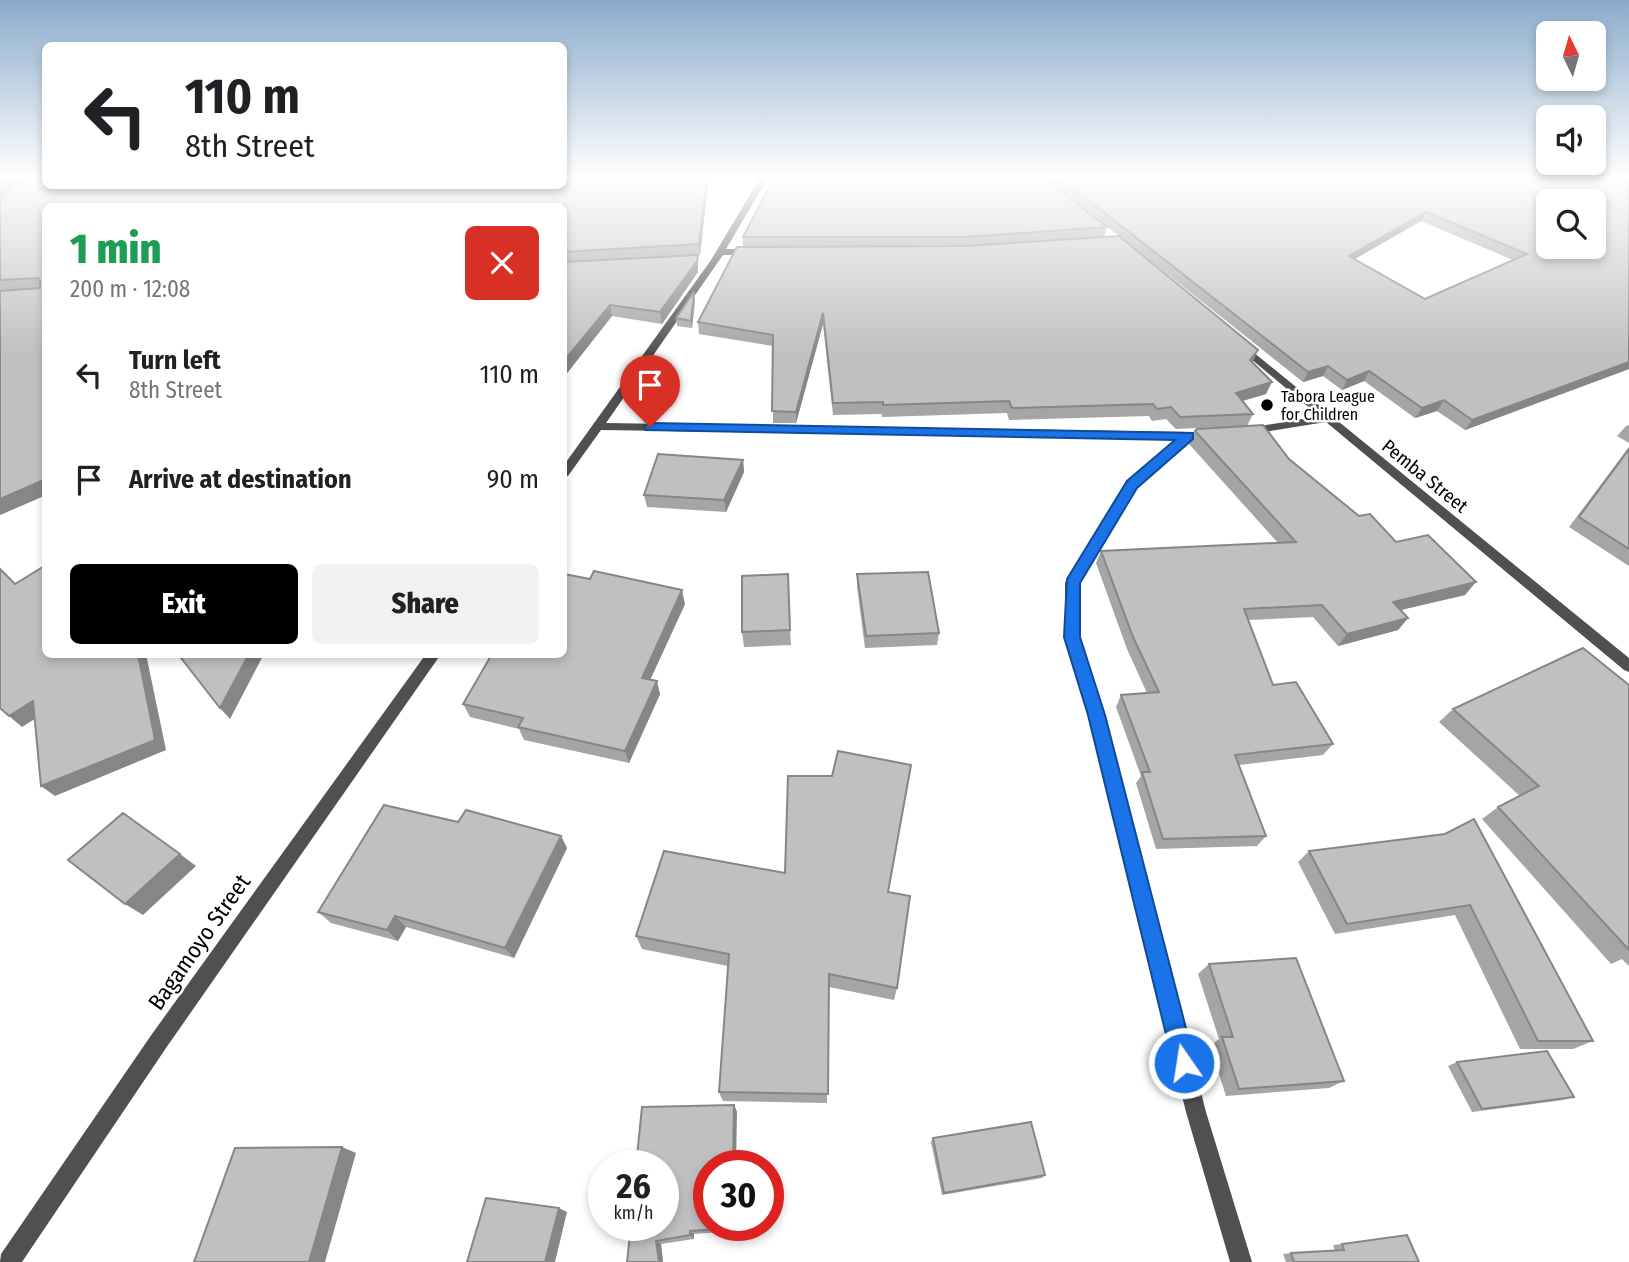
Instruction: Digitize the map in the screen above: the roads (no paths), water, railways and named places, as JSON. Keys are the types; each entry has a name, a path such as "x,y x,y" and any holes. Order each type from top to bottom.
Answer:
{"street":[{"path":"567,469 729,237"},
{"path":"701,260 717,256 769,253"},
{"name":"Pemba Street","path":"1233,338 1629,666"},
{"path":"1238,432 1327,418"},
{"path":"596,426 1194,435 1132,484 1072,583 1072,637 1097,715 1196,1112 1241,1262"},
{"name":"Bagamoyo Street","path":"9,1262 159,1041 431,658"}],"place":[{"name":"Tabora League for Children","path":"1267,405"}]}
